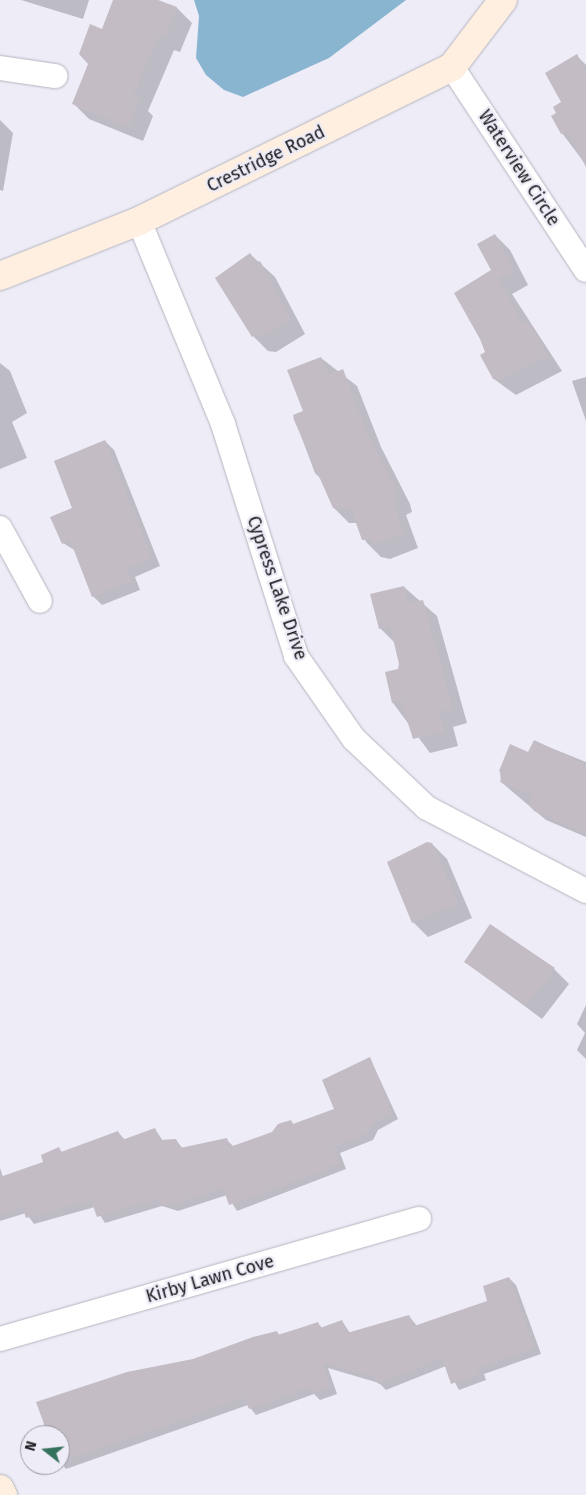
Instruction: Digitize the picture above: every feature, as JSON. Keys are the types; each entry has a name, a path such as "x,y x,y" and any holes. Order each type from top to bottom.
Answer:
{"street":[{"name":"Crestridge Road","path":"0,276 139,222 452,67 503,0"},
{"name":"Waterview Circle","path":"452,67 586,270"},
{"path":"0,68 55,76"},
{"name":"Cypress Lake Drive","path":"139,222 223,424 296,656 354,739 428,808 586,891"},
{"path":"0,528 40,601"},
{"name":"Kirby Lawn Cove","path":"0,1338 419,1218"},
{"path":"0,1489 3,1495"}],"water":[{"path":"194,0 406,0 329,58 243,97 224,90 206,75 196,58 199,16"}],"building":[{"path":"113,0 158,0 177,7 165,38 159,36 137,86 133,97 139,100 128,127 72,104 88,64 79,54 90,24 102,29"},
{"path":"577,54 586,71 586,167 567,131 561,134 551,116 556,113 553,107 561,102 545,73"},
{"path":"495,234 514,270 498,279 521,320 532,326 548,356 500,380 493,379 480,355 485,352 480,339 454,293 491,270 477,244"},
{"path":"250,253 257,263 260,261 291,319 260,338 258,333 252,337 215,278"},
{"path":"321,357 329,375 343,369 366,431 396,488 397,497 392,500 404,533 374,545 372,540 362,540 351,509 333,508 294,420 293,415 303,411 287,370"},
{"path":"105,440 152,557 127,568 131,581 92,597 70,540 62,544 50,517 72,508 54,461"},
{"path":"404,586 408,603 423,600 453,709 439,712 444,731 413,739 401,701 392,703 385,672 398,669 399,664 390,626 379,629 370,594"},
{"path":"534,740 586,765 586,834 534,811 529,805 533,796 500,782 503,773 499,771 510,744 528,752"},
{"path":"427,842 432,843 458,903 412,923 387,862"},
{"path":"490,924 555,968 526,1005 464,962"},
{"path":"370,1057 392,1112 372,1124 366,1134 334,1147 340,1163 314,1175 229,1205 223,1188 170,1205 160,1205 158,1199 97,1217 91,1200 26,1218 22,1206 0,1215 0,1177 43,1162 41,1155 59,1147 61,1152 118,1131 122,1140 155,1128 160,1140 176,1139 180,1148 227,1138 230,1147 272,1132 278,1124 291,1120 293,1124 334,1109 322,1080"},
{"path":"509,1277 535,1348 478,1368 480,1373 451,1384 442,1358 378,1384 376,1378 322,1362 331,1387 312,1394 310,1387 249,1409 244,1398 70,1459 70,1425 44,1425 36,1402 127,1372 193,1359 253,1337 277,1331 279,1335 318,1322 320,1328 342,1320 347,1333 409,1315 414,1326 487,1301 483,1286"}]}
